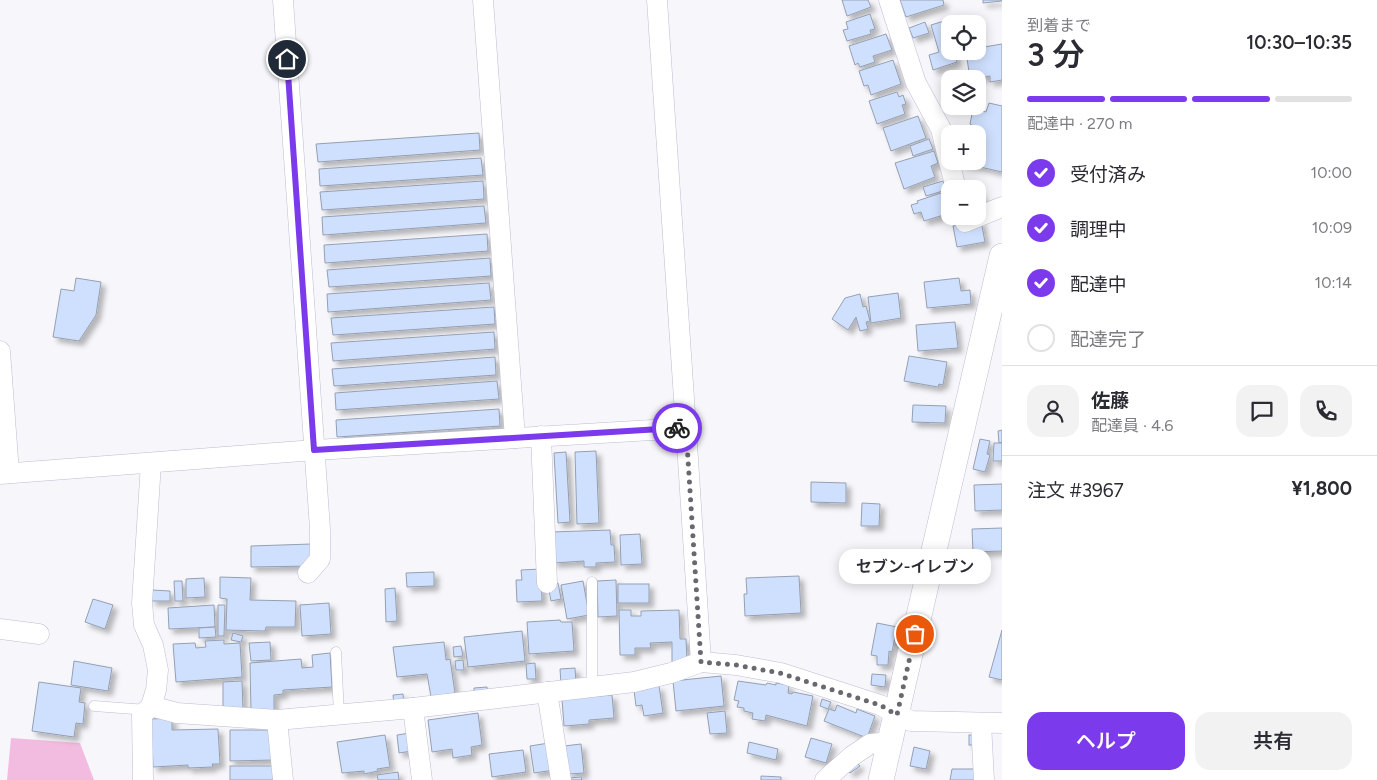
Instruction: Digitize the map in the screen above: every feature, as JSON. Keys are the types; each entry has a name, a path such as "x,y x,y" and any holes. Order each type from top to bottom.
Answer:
{"street":[{"path":"283,0 320,529 320,559 308,573"},
{"path":"483,0 514,438"},
{"path":"657,0 701,662"},
{"path":"889,0 916,82 941,129 954,180"},
{"path":"986,213 1002,207"},
{"path":"881,780 1002,256"},
{"path":"0,351 5,473 314,450 686,428"},
{"path":"541,436 547,583"},
{"path":"143,780 142,715 150,708 156,690 158,670 153,645 144,625 142,603 151,463"},
{"path":"0,629 39,634"},
{"path":"150,708 177,713 277,720 413,708 634,682 671,673 701,662 736,665 780,673 880,705 910,721 1002,723"},
{"path":"547,692 560,780"},
{"path":"413,708 422,780"},
{"path":"277,720 283,780"},
{"path":"981,723 984,780"},
{"path":"825,780 852,756 870,744 890,742"}],"lane":[{"path":"592,582 592,687"},
{"path":"336,652 339,714"},
{"path":"94,706 150,708"}],"shaded area":[{"path":"11,738 80,743 94,780 7,780"}],"building":[{"path":"842,0 868,0 871,7 847,16"},
{"path":"900,0 943,0 944,5 906,17"},
{"path":"983,0 1002,0 1002,1 983,3"},
{"path":"870,14 875,29 870,30 871,34 847,41 843,30 848,29 846,22"},
{"path":"925,22 929,33 913,38 909,28"},
{"path":"941,22 941,60 956,60 957,62 933,70 929,55 939,52 931,25"},
{"path":"886,34 892,50 873,56 875,62 860,67 858,63 855,65 849,46"},
{"path":"1002,44 1002,80 990,82 990,76 986,77 986,70 969,70 967,60 986,60 986,47"},
{"path":"893,60 901,84 871,95 868,85 864,86 859,71"},
{"path":"897,92 899,97 903,95 906,104 902,105 905,114 877,124 869,101"},
{"path":"989,103 1002,106 1002,172 986,168 986,125 970,124 972,115 986,115"},
{"path":"918,116 926,138 891,151 883,128"},
{"path":"479,133 480,150 318,162 316,144"},
{"path":"929,139 933,149 913,156 910,146"},
{"path":"934,151 938,163 931,166 935,177 904,189 895,163"},
{"path":"481,158 483,175 320,186 319,169"},
{"path":"483,181 484,199 322,210 320,192"},
{"path":"941,182 941,192 926,196 923,187"},
{"path":"941,193 941,216 924,221 921,212 914,214 911,205 918,203 917,201"},
{"path":"484,206 486,223 323,235 322,217"},
{"path":"982,225 985,242 957,247 953,226"},
{"path":"487,234 488,251 325,263 324,245"},
{"path":"490,258 491,276 329,287 327,270"},
{"path":"76,278 101,282 96,315 79,341 53,337 61,289 74,291"},
{"path":"959,278 961,291 970,290 971,304 927,308 924,282"},
{"path":"489,283 491,300 328,312 327,294"},
{"path":"898,293 901,318 871,323 868,297"},
{"path":"860,294 863,307 866,306 870,321 866,322 868,329 860,331 856,317 848,330 832,319 845,298"},
{"path":"494,307 495,324 333,335 331,318"},
{"path":"955,322 958,348 918,351 916,325"},
{"path":"494,332 495,349 333,361 331,343"},
{"path":"909,356 947,362 943,385 939,384 938,387 904,381"},
{"path":"495,357 496,375 334,386 332,369"},
{"path":"497,381 499,399 336,410 335,393"},
{"path":"913,405 946,406 945,423 912,422"},
{"path":"499,409 500,426 337,437 336,420"},
{"path":"1002,430 1002,442 999,443 998,431"},
{"path":"980,439 990,441 987,454 990,455 985,472 973,469"},
{"path":"994,443 1002,443 1002,461 993,461"},
{"path":"596,451 599,523 577,524 575,452"},
{"path":"566,452 570,522 558,523 554,453"},
{"path":"811,482 846,483 846,503 811,502"},
{"path":"1002,484 1002,510 975,511 974,485"},
{"path":"862,503 880,504 879,526 861,526"},
{"path":"1002,528 1002,551 973,552 972,529"},
{"path":"610,530 611,545 614,545 615,562 596,563 596,567 584,567 584,561 553,563 552,532"},
{"path":"640,534 642,564 621,565 620,535"},
{"path":"311,544 312,566 251,567 251,546"},
{"path":"541,569 542,601 517,602 516,580 522,580 521,570"},
{"path":"434,572 434,586 407,587 406,573"},
{"path":"799,576 801,613 745,616 744,594 747,594 746,578"},
{"path":"220,577 251,578 250,600 296,601 295,627 266,627 265,631 226,630 227,599 220,598"},
{"path":"204,578 205,597 186,598 186,579"},
{"path":"616,580 617,616 598,617 597,581"},
{"path":"174,581 182,581 183,601 175,601"},
{"path":"583,581 589,615 567,619 561,585"},
{"path":"558,583 561,599 551,601 548,585"},
{"path":"618,584 649,584 649,603 618,603"},
{"path":"395,588 397,621 386,622 385,589"},
{"path":"152,590 170,591 170,601 151,601"},
{"path":"93,599 113,605 105,629 85,622"},
{"path":"329,603 331,634 302,636 300,605"},
{"path":"214,605 215,627 169,629 168,608"},
{"path":"218,605 225,605 224,636 218,636"},
{"path":"619,610 631,610 631,616 641,616 641,611 679,610 680,639 686,639 687,662 672,662 672,642 650,643 651,648 635,648 635,655 620,655"},
{"path":"560,620 561,622 572,622 574,651 529,654 527,622"},
{"path":"877,623 897,627 892,652 889,651 888,665 877,665 877,656 871,655"},
{"path":"215,627 216,637 199,638 199,628"},
{"path":"1002,630 1002,680 989,677"},
{"path":"522,631 525,661 468,667 464,637"},
{"path":"233,633 243,636 241,642 231,640"},
{"path":"224,640 224,644 240,643 242,677 176,682 173,644 195,643 196,648 206,647 205,641"},
{"path":"270,642 271,660 251,661 249,643"},
{"path":"444,642 446,660 450,659 455,693 431,697 427,674 397,677 393,647"},
{"path":"461,646 463,656 454,657 453,647"},
{"path":"330,653 332,687 283,690 283,694 274,695 274,713 251,713 250,663 301,659 302,668 313,667 312,655"},
{"path":"463,660 464,670 456,670 455,661"},
{"path":"74,661 112,668 108,691 71,685"},
{"path":"535,663 536,679 527,679 526,664"},
{"path":"575,668 576,683 561,684 560,669"},
{"path":"872,674 886,675 885,687 871,685"},
{"path":"721,676 724,706 676,711 673,681"},
{"path":"242,681 243,711 223,712 223,682"},
{"path":"738,681 766,685 767,683 776,685 776,683 789,685 788,693 792,694 793,692 813,696 807,726 766,715 765,721 752,719 753,713 744,711 744,708 737,707 739,701 734,700"},
{"path":"39,682 81,688 79,702 85,703 83,724 76,723 74,737 32,731"},
{"path":"659,686 663,713 644,716 642,705 636,706 634,690"},
{"path":"487,687 488,694 474,695 474,688"},
{"path":"403,694 404,704 394,705 393,695"},
{"path":"612,695 614,718 589,720 589,724 564,726 562,699"},
{"path":"822,699 831,702 828,709 820,706"},
{"path":"837,705 856,713 857,709 875,716 867,738 824,721 829,709 835,711"},
{"path":"725,711 727,733 710,734 707,713"},
{"path":"478,713 482,745 471,747 472,755 453,758 452,749 432,752 428,720"},
{"path":"172,718 172,730 218,729 220,764 212,764 213,767 188,768 188,765 153,767 151,719"},
{"path":"230,730 273,730 274,760 230,761"},
{"path":"410,733 412,751 399,753 397,735"},
{"path":"385,735 390,767 364,774 364,771 342,773 337,742"},
{"path":"969,735 975,735 975,745 969,745"},
{"path":"811,738 832,744 826,763 805,757"},
{"path":"749,742 778,749 776,760 747,753"},
{"path":"549,743 554,770 534,773 530,746"},
{"path":"581,744 584,773 568,774 564,746"},
{"path":"914,747 930,751 926,769 910,766"},
{"path":"523,750 526,772 492,777 489,754"},
{"path":"856,762 860,766 850,773 847,769"},
{"path":"230,766 273,766 273,780 230,780"},
{"path":"952,769 978,769 979,780 950,780"},
{"path":"398,772 399,780 378,780 377,775"},
{"path":"761,776 781,777 781,780 761,780"},
{"path":"581,777 582,780 568,780 568,778"}],"way so far":[{"path":"677,428 686,428 701,662 736,665 780,673 880,705 897,715 915,634"}],"place":[{"name":"セブン-イレブン","path":"915,634"}],"route":[{"path":"287,59 314,450 677,428"}]}
